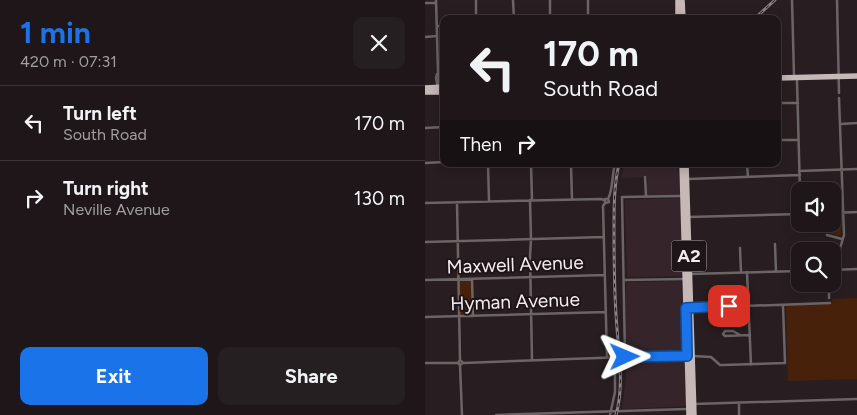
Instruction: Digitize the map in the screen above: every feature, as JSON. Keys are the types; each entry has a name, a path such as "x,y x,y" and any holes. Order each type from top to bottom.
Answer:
{"highway":[{"path":"676,0 677,15"},
{"path":"684,0 684,15"},
{"path":"781,80 857,78"},
{"path":"425,88 440,90"},
{"path":"425,92 440,90"},
{"path":"681,167 683,196"},
{"path":"688,167 688,205"},
{"name":"A2","path":"688,167 688,308 691,409"},
{"name":"A2","path":"683,196 688,276"}],"street":[{"path":"476,0 476,15"},
{"path":"513,0 514,15"},
{"path":"550,0 550,15"},
{"path":"587,0 587,15"},
{"path":"792,0 798,103 799,182"},
{"path":"837,0 839,93"},
{"path":"425,3 436,1 437,78 440,87"},
{"path":"425,37 437,36"},
{"path":"839,98 843,212 843,240 841,246"},
{"path":"781,104 798,103"},
{"path":"841,124 857,123"},
{"path":"425,128 440,127"},
{"path":"781,140 799,140"},
{"path":"425,163 440,162"},
{"path":"488,167 489,202"},
{"path":"531,167 530,277 532,360"},
{"path":"571,167 572,200"},
{"path":"607,358 603,206 605,202 609,202 614,167"},
{"path":"747,167 748,177"},
{"path":"799,171 857,169"},
{"path":"689,180 799,175"},
{"path":"645,177 646,196"},
{"path":"625,357 622,197 683,196"},
{"path":"425,203 601,199 605,202"},
{"path":"457,202 460,363 463,415 458,415"},
{"path":"843,212 857,212"},
{"path":"688,217 791,214"},
{"path":"827,235 843,240"},
{"path":"425,242 604,237"},
{"path":"775,244 776,272"},
{"path":"740,248 741,272"},
{"path":"841,270 857,269"},
{"path":"624,280 741,272 791,271"},
{"path":"747,272 751,365"},
{"name":"Maxwell Avenue","path":"425,280 605,275"},
{"path":"472,279 473,316"},
{"path":"829,292 829,298"},
{"path":"688,308 829,303"},
{"path":"425,364 690,356 711,356 720,365 785,363 783,305"},
{"name":"Hyman Avenue","path":"425,317 606,312"},
{"path":"740,335 733,331 725,331 723,334 725,336 749,335"},
{"path":"611,413 615,392 615,358"},
{"path":"496,415 611,413 691,409 739,403 857,399"},
{"path":"739,403 739,415"}],"shaded area":[{"path":"624,167 677,167 681,193 679,195 647,196 647,177 621,178"},
{"path":"681,198 683,276 627,277 625,200"},
{"path":"828,232 841,232 841,235 838,236"},
{"path":"459,279 472,279 473,316 460,317"},
{"path":"684,281 685,354 626,356 626,282"},
{"path":"857,298 857,379 788,381 786,305 832,303 832,299"},
{"path":"686,358 687,406 622,409 626,378 625,360"}],"railway":[{"path":"758,15 775,0"},
{"path":"616,415 620,394 620,360 616,315 614,212 618,167"}],"route":[{"path":"625,357 687,356 686,308 729,306"}]}
